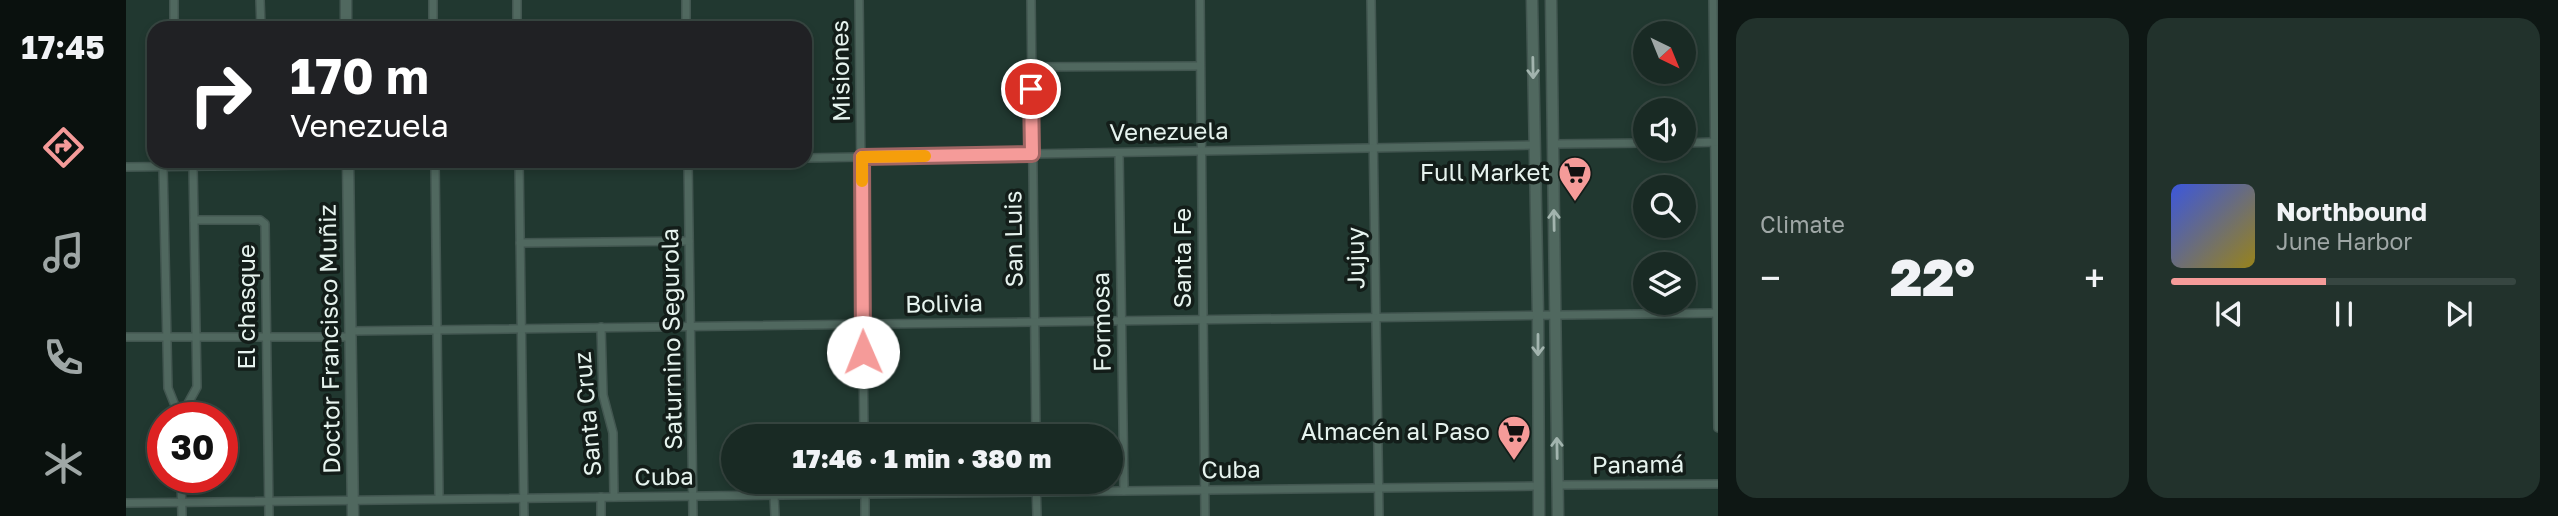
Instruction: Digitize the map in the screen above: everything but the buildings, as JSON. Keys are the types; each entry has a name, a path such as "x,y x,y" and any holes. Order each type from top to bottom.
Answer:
{"main road":[{"path":"346,0 346,21"},
{"path":"1532,0 1539,516"},
{"path":"1551,0 1558,516"},
{"name":"Doctor Francisco Muñiz","path":"348,168 353,516"}],"street":[{"path":"174,0 174,21"},
{"path":"261,0 261,21"},
{"path":"433,0 433,21"},
{"path":"517,0 517,21"},
{"path":"686,0 686,21"},
{"name":"Misiones","path":"859,0 864,424"},
{"name":"San Luis","path":"1031,0 1036,424"},
{"name":"Santa Fe","path":"1200,0 1205,516"},
{"name":"Jujuy","path":"1371,0 1379,516"},
{"path":"1713,0 1718,428"},
{"path":"1030,66 1199,66"},
{"path":"1696,143 1716,142"},
{"path":"1553,144 1633,143"},
{"name":"Venezuela","path":"812,158 1534,145"},
{"name":"Formosa","path":"1119,153 1124,491"},
{"path":"126,167 147,166"},
{"path":"163,168 168,388 174,402"},
{"path":"189,402 197,387 193,168"},
{"path":"435,168 439,499"},
{"path":"519,168 524,516"},
{"name":"Saturnino Segurola","path":"688,168 694,516"},
{"name":"El chasque","path":"194,220 260,220 265,224 269,516"},
{"path":"520,243 689,241"},
{"name":"Bolivia","path":"126,337 267,337 521,328 1717,313"},
{"name":"Santa Cruz","path":"601,327 603,395 613,433 614,497"},
{"name":"Panamá","path":"1558,485 1718,484"},
{"name":"Cuba","path":"1124,491 1538,486"},
{"path":"181,493 182,516"},
{"path":"865,494 865,516"},
{"name":"Cuba","path":"126,503 865,494"},
{"path":"1037,494 1037,516"},
{"path":"774,495 775,516"},
{"name":"Santa Cruz","path":"601,497 601,516"}],"slow traffic":[{"path":"862,181 862,157 925,156"}],"place":[{"name":"Full Market","path":"1575,203"},
{"name":"Almacén al Paso","path":"1514,462"}],"route":[{"path":"863,352 862,157 1032,154 1031,89"}]}
